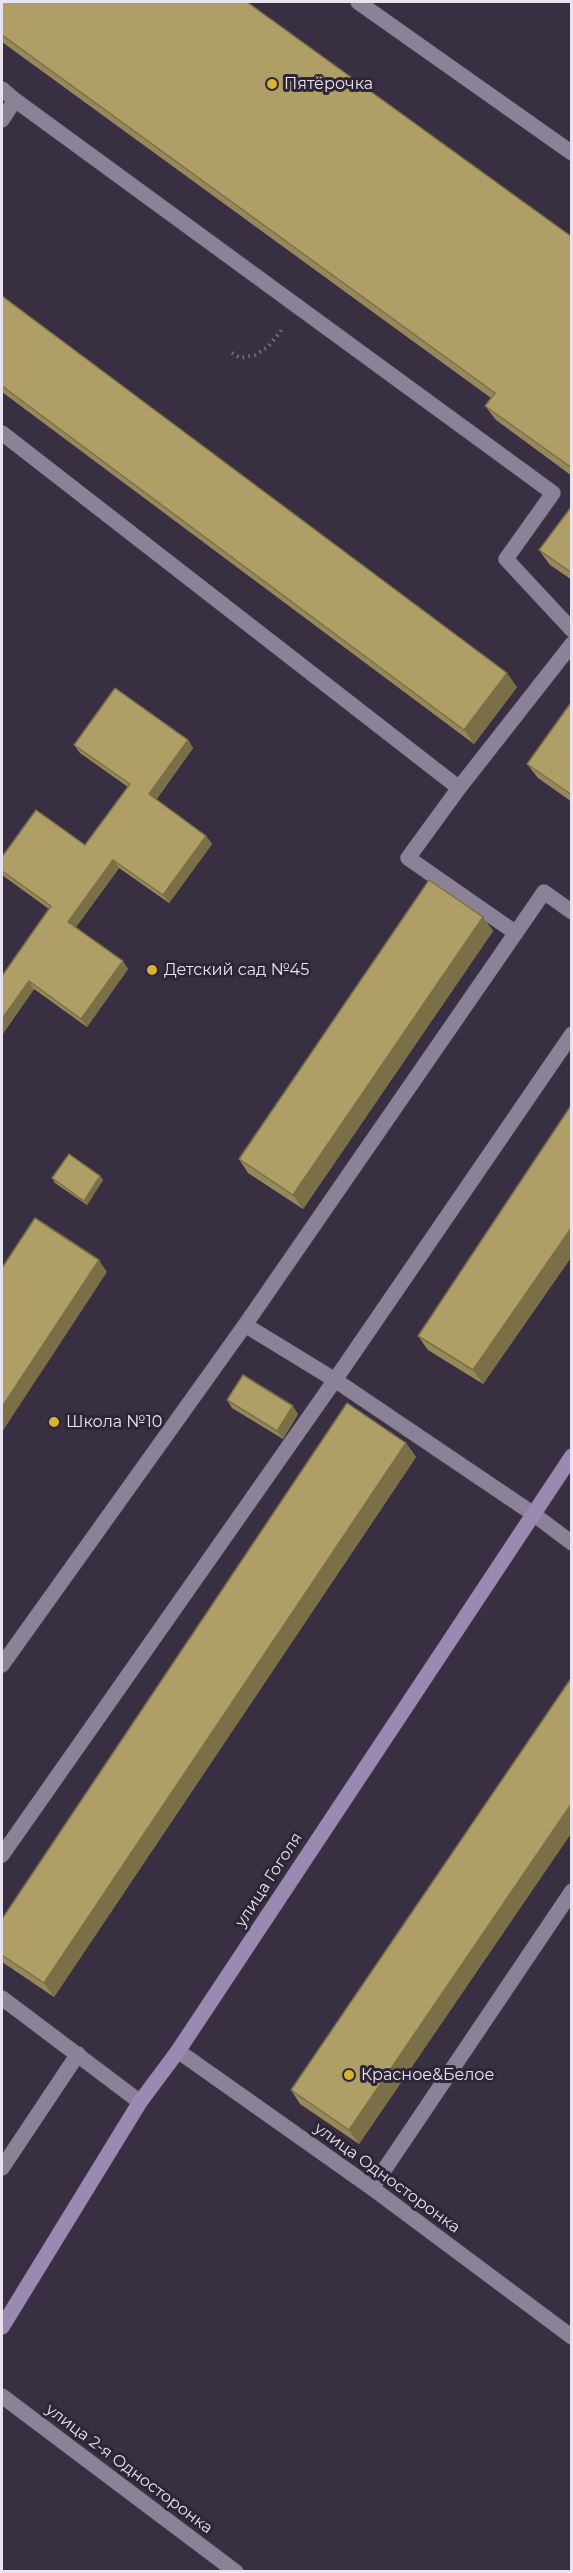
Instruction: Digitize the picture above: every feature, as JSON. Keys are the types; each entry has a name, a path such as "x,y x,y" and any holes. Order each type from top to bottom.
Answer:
{"main road":[{"name":"улица Гоголя","path":"2,2327 140,2102 178,2051 532,1513 572,1456"}],"street":[{"path":"358,2 572,153"},
{"path":"2,89 298,309 553,493 506,560 572,630"},
{"path":"2,120 15,100"},
{"path":"2,433 459,788"},
{"path":"516,933 408,858 459,788 572,644"},
{"path":"2,1665 245,1325 544,892 572,912"},
{"path":"2,1855 334,1380 572,1034"},
{"path":"245,1325 334,1380 532,1513 572,1543"},
{"path":"372,2188 572,1891"},
{"path":"2,1998 140,2102"},
{"name":"улица Односторонка","path":"178,2051 372,2188 572,2337"},
{"path":"2,2168 78,2054"},
{"name":"улица 2-я Односторонка","path":"2,2396 236,2571"}],"path":[{"path":"232,353 240,358 255,355 268,347 298,309"}],"building":[{"path":"2,2 247,2 572,237 572,468 485,406 495,393 2,35"},
{"path":"2,296 507,673 464,730 2,386"},
{"path":"572,506 572,573 539,550"},
{"path":"115,688 188,740 149,794 206,836 163,895 113,860 68,922 123,961 81,1019 29,981 2,1019 2,976 51,906 2,871 2,857 36,810 85,845 130,784 74,745"},
{"path":"570,704 572,705 572,795 527,764"},
{"path":"429,880 483,917 293,1195 239,1159"},
{"path":"572,1104 572,1227 473,1370 418,1336"},
{"path":"69,1154 100,1176 84,1201 52,1178"},
{"path":"35,1218 99,1260 2,1407 2,1268"},
{"path":"243,1375 293,1406 277,1431 227,1400"},
{"path":"347,1403 406,1443 44,1983 2,1955 2,1919"},
{"path":"572,1677 572,1803 349,2130 291,2090"}],"place":[{"name":"Пятёрочка","path":"272,84"},
{"name":"Детский сад №45","path":"152,970"},
{"name":"Школа №10","path":"54,1422"},
{"name":"Красное&Белое","path":"349,2075"}]}
